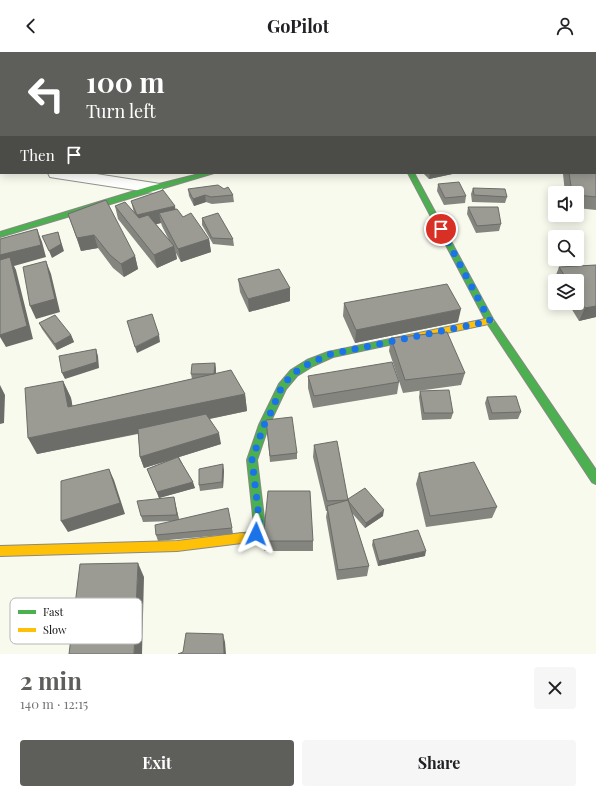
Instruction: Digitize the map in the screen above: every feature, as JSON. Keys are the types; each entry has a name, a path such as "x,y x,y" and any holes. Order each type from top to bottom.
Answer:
{"street":[{"path":"63,174 154,188"},
{"path":"0,235 154,188 207,174"},
{"path":"412,174 490,321 596,479"},
{"path":"0,551 177,546 253,537 260,526 252,460 264,425 282,386 294,373 310,363 331,354 490,321"}],"building":[{"path":"569,174 596,174 596,197 584,196 584,186 571,186"},
{"path":"459,182 466,196 445,198 438,184"},
{"path":"218,185 224,189 228,187 233,195 211,197 205,195 193,199 188,189"},
{"path":"473,188 505,189 507,197 474,195"},
{"path":"163,190 175,206 137,215 131,201"},
{"path":"106,200 135,256 121,264 110,255 94,235 77,238 68,214"},
{"path":"125,202 139,218 148,215 174,246 154,255 115,206"},
{"path":"468,207 498,207 501,224 477,226"},
{"path":"177,209 183,217 191,213 209,239 178,249 159,213"},
{"path":"218,213 233,239 212,238 202,218"},
{"path":"37,229 41,245 0,255 0,239"},
{"path":"58,232 61,244 49,251 42,236"},
{"path":"10,257 27,326 0,335 0,260"},
{"path":"46,261 55,299 30,306 23,267"},
{"path":"596,265 596,306 585,308 584,274 564,274 559,267"},
{"path":"279,269 290,288 248,299 238,279"},
{"path":"447,284 461,309 356,330 344,303"},
{"path":"152,314 159,335 135,347 127,321"},
{"path":"55,315 71,335 55,344 39,323"},
{"path":"447,332 465,373 405,380 391,338"},
{"path":"96,349 97,362 62,373 59,356"},
{"path":"392,362 399,382 314,396 308,376"},
{"path":"215,363 214,374 191,374 192,364"},
{"path":"231,370 245,394 28,438 25,388 63,381 68,407"},
{"path":"449,390 453,413 424,413 420,391"},
{"path":"516,396 521,412 492,413 487,397"},
{"path":"206,414 219,433 140,457 138,429"},
{"path":"292,417 297,453 270,456 266,420"},
{"path":"337,441 348,500 327,501 314,445"},
{"path":"178,457 193,482 157,492 147,469"},
{"path":"474,462 497,507 430,516 419,473"},
{"path":"223,464 222,482 199,485 199,469"},
{"path":"109,469 120,503 61,521 61,481"},
{"path":"365,488 384,510 366,523 348,499"},
{"path":"268,491 310,491 313,541 263,541"},
{"path":"174,497 177,515 141,516 137,501"},
{"path":"348,500 369,566 338,570 327,506"},
{"path":"228,508 232,528 156,535 155,525"},
{"path":"418,530 426,551 379,561 373,540"},
{"path":"138,563 136,598 76,598 80,564"},
{"path":"186,633 223,634 224,654 178,654 183,652"},
{"path":"70,644 134,644 134,654 69,654"}],"traffic: fast":[{"path":"0,235 154,188 207,174"},
{"path":"412,174 490,321 596,479"},
{"path":"242,538 253,537 260,526 252,460 264,425 282,387 294,373 310,363 331,354 395,341"}],"traffic: slow":[{"path":"395,341 490,321"},
{"path":"0,551 177,546 242,538"}],"route":[{"path":"256,534 260,526 255,498 252,460 264,425 282,386 294,373 310,363 331,354 490,321 441,229"}]}
